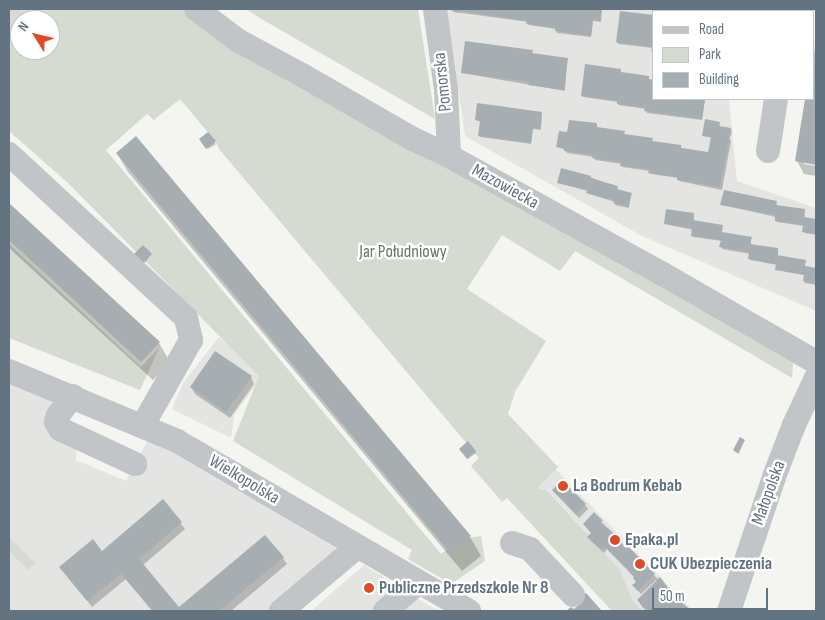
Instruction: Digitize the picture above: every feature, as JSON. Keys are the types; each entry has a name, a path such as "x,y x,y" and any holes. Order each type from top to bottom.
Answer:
{"street":[{"name":"Mazowiecka","path":"196,9 240,41 816,362"},
{"name":"Pomorska","path":"435,9 446,89 448,156"},
{"path":"768,151 776,100"},
{"path":"9,154 186,318 191,340 142,425"},
{"name":"Wielkopolska","path":"9,371 73,396 177,441 469,611"},
{"name":"Małopolska","path":"729,611 777,468 816,378"},
{"path":"73,396 58,415 56,422 60,429 135,464"},
{"path":"512,543 530,549 573,595"},
{"path":"281,611 357,547"},
{"path":"385,611 418,583"}],"shaded area":[{"path":"447,9 723,9 652,10 652,100 729,100 737,181 816,208 816,311 640,235 465,136"},
{"path":"219,337 264,374 234,415 231,438 172,409 183,383"},
{"path":"9,383 52,399 48,429 76,447 76,460 126,481 148,440 206,470 343,552 272,611 9,611"},
{"path":"514,426 693,611 643,611 633,601 620,570 547,489 541,490 505,453"},
{"name":"Publiczne Przedszkole Nr 8","path":"364,565 438,611 311,611"}],"green space":[{"name":"Jar Południowy","path":"9,9 196,9 793,363 792,378 575,251 560,271 502,235 467,289 546,341 515,392 508,414 558,467 538,487 541,490 546,489 620,570 633,601 643,611 612,611 507,498 502,502 471,466 479,458 219,149 216,142 180,99 154,120 147,114 106,150 441,554 463,539 481,536 485,561 451,584 408,559 412,550 233,441 259,376 68,183 9,131"},
{"path":"246,9 418,9 435,119 258,17"},
{"path":"716,9 763,9 762,10"},
{"path":"9,244 141,367 159,348 140,390 9,338"},
{"path":"9,537 35,563 28,570 9,551"}],"building":[{"path":"452,9 602,9 600,21 593,20 591,36 555,31 555,28 526,24 527,21 461,11 460,13 452,11"},
{"path":"691,9 708,9 708,10"},
{"path":"620,11 652,15 652,47 616,42"},
{"path":"816,38 816,165 795,161 805,100 815,100"},
{"path":"465,41 533,50 532,53 568,58 564,90 528,85 529,82 461,73"},
{"path":"585,64 621,69 621,72 649,76 649,79 652,80 652,100 705,100 702,119 644,111 645,108 617,104 617,101 581,96"},
{"path":"477,103 542,112 540,129 533,128 531,143 478,136 480,121 475,120"},
{"path":"705,119 720,122 719,126 731,128 730,135 724,134 730,136 720,187 677,180 677,177 648,173 649,169 620,166 621,162 592,158 593,155 564,151 564,148 556,147 559,131 567,132 569,120 597,123 597,127 625,131 624,134 653,138 652,141 681,145 681,148 708,152 711,137 702,136"},
{"path":"208,132 216,141 206,149 199,139"},
{"path":"136,136 471,536 450,553 116,153"},
{"path":"561,168 591,176 590,178 618,186 617,189 632,193 628,207 613,203 614,200 586,193 587,190 557,183"},
{"path":"724,190 777,201 776,205 805,209 804,217 816,219 816,234 802,232 803,225 775,221 775,215 720,205"},
{"path":"9,203 160,342 141,362 9,240"},
{"path":"666,209 694,213 693,220 723,225 722,232 752,237 750,244 778,248 777,255 806,260 805,266 816,268 816,284 803,281 804,275 775,270 776,264 748,259 749,252 719,247 721,240 691,236 692,228 664,224"},
{"path":"143,245 152,254 143,263 134,254"},
{"path":"215,351 252,376 226,412 190,387"},
{"path":"740,437 745,440 738,453 733,450"},
{"path":"468,441 476,451 467,459 459,449"},
{"path":"562,480 586,504 576,514 552,490"},
{"path":"163,499 182,522 139,559 179,607 265,535 284,557 219,611 153,611 121,574 87,601 59,567 93,539 102,551"},
{"path":"594,512 603,521 601,522 619,538 618,540 625,547 627,545 655,574 638,591 632,585 636,582 634,577 627,569 604,546 601,549 587,537 591,533 583,524"},
{"path":"660,577 675,597 692,611 648,611 637,600"},
{"path":"586,593 602,611 566,611 571,607 574,609 581,603 579,600"}],"place":[{"name":"La Bodrum Kebab","path":"563,486"},
{"name":"Epaka.pl","path":"615,540"},
{"name":"CUK Ubezpieczenia","path":"640,564"},
{"name":"Publiczne Przedszkole Nr 8","path":"369,588"}]}
